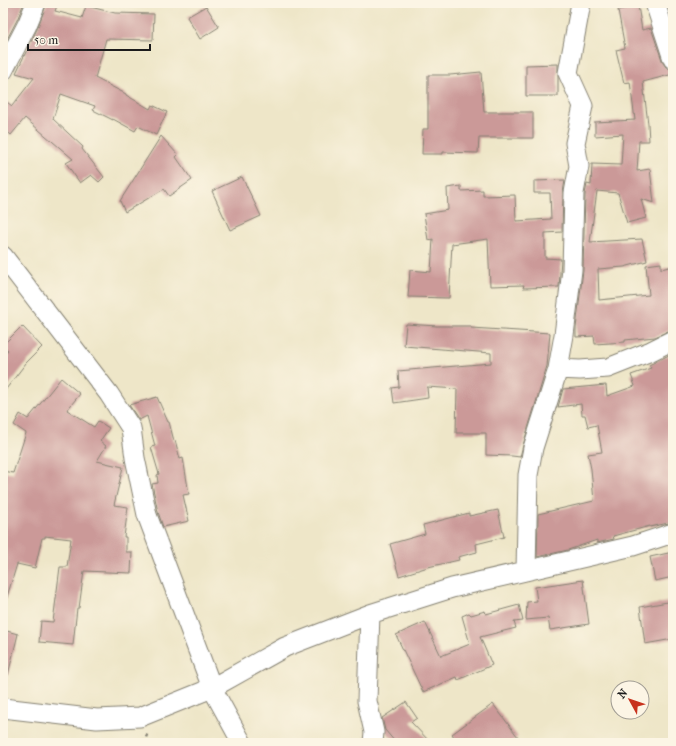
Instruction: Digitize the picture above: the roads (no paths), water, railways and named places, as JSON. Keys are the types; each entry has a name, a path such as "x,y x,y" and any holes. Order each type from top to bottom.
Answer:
{"street":[{"path":"3,71 27,25 36,3"},
{"path":"526,571 528,475 533,448 558,369 572,270 574,193 579,166 575,143 583,106 568,73 581,3"},
{"path":"655,3 673,59"},
{"path":"3,256 109,394 131,428 135,458 147,515 212,688 242,743"},
{"path":"558,369 580,370 608,368 673,340"},
{"path":"3,708 96,720 140,717 154,710 212,688 285,646 370,614 452,588 633,546 673,533"},
{"path":"370,614 367,701 374,732 373,743"}]}
